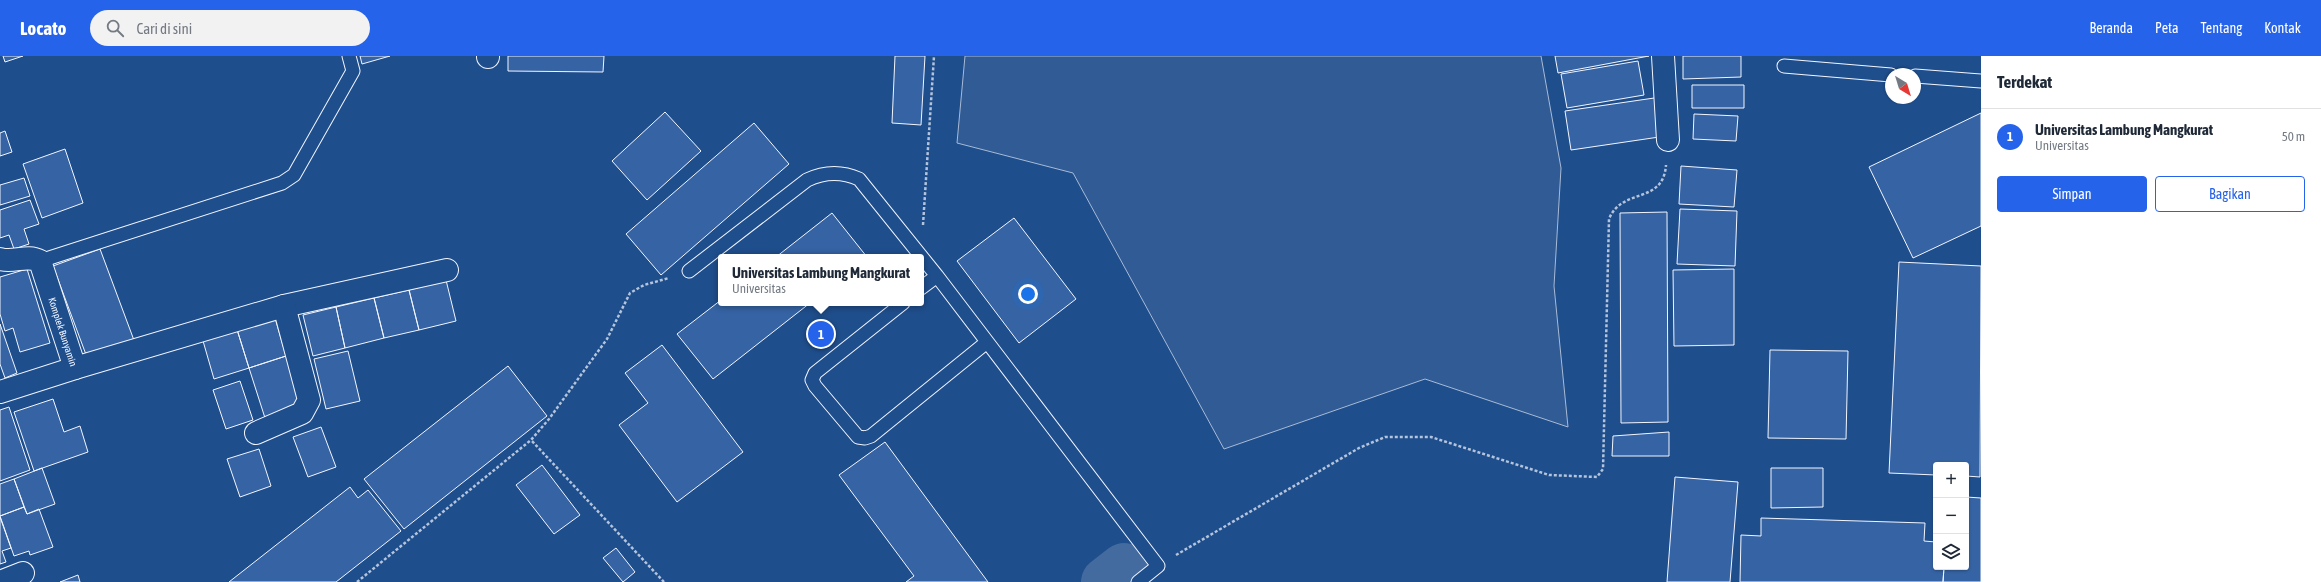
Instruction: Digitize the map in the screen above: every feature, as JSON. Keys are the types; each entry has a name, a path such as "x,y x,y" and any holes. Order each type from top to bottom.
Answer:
{"street":[{"path":"1663,56 1668,140"},
{"path":"0,259 6,261 33,257 40,261"},
{"name":"Komplek Bunyamin","path":"0,392 75,368 40,261"},
{"path":"75,368 284,306 447,270"},
{"path":"256,433 302,413 309,400 284,306"},
{"path":"0,582 24,573"}],"lane":[{"path":"40,261 282,183 294,175 353,71 349,56"},
{"path":"1784,66 1885,74"},
{"path":"1921,76 1981,80"},
{"path":"689,271 806,180 817,175 831,173 842,174 859,179 920,254"},
{"path":"924,259 1158,566 1138,582"},
{"path":"924,286 937,276"},
{"path":"899,306 815,373 812,380 815,386 858,437 865,438 871,436 988,342"}],"path":[{"path":"922,254 934,56"},
{"path":"1158,566 1359,448 1385,437 1431,437 1549,475 1597,477 1600,475 1603,469 1609,219 1618,204 1656,189 1665,174 1668,140"},
{"path":"357,582 531,440 607,339 630,293 644,285 660,282 689,271"},
{"path":"531,440 664,582"}],"shaded area":[{"path":"965,56 1541,56 1561,168 1554,286 1568,427 1425,379 1224,449 1073,173 957,143"}],"building":[{"path":"3,56 23,56 5,62"},
{"path":"360,56 390,56 362,64"},
{"path":"508,56 604,56 603,72 508,71"},
{"path":"895,56 925,56 921,125 892,123"},
{"path":"1555,56 1649,56 1558,73"},
{"path":"1683,56 1741,56 1741,77 1683,79"},
{"path":"1638,61 1644,95 1567,108 1561,74"},
{"path":"1692,85 1744,85 1744,108 1692,108"},
{"path":"1661,97 1666,136 1571,150 1565,111"},
{"path":"665,112 701,151 647,200 612,161"},
{"path":"1981,113 1981,226 1913,258 1869,167"},
{"path":"1694,114 1738,116 1736,141 1693,139"},
{"path":"754,123 789,164 661,275 626,234"},
{"path":"5,131 12,152 0,156 0,133"},
{"path":"65,149 83,203 42,218 23,164"},
{"path":"1681,166 1737,170 1734,207 1679,204"},
{"path":"24,178 30,196 0,205 0,185"},
{"path":"30,200 39,224 24,229 29,244 14,249 9,235 0,238 0,210"},
{"path":"1680,209 1737,211 1735,266 1677,264"},
{"path":"1667,212 1668,422 1621,423 1620,213"},
{"path":"832,213 865,254 780,254"},
{"path":"1014,218 1076,299 1019,343 957,261"},
{"path":"100,249 135,343 88,360 53,266"},
{"path":"1899,262 1981,266 1980,477 1969,476 1969,462 1933,462 1933,475 1889,473"},
{"path":"27,269 50,343 20,352 13,328 5,331 0,314 0,277"},
{"path":"1734,269 1734,345 1674,346 1673,270"},
{"path":"446,280 456,321 419,330 409,290"},
{"path":"409,290 419,330 384,338 374,298"},
{"path":"374,298 384,338 345,348 336,307"},
{"path":"718,302 718,306 806,306 713,379 677,334"},
{"path":"336,307 345,348 313,356 303,315"},
{"path":"273,311 286,356 249,368 235,323"},
{"path":"235,323 249,368 214,379 201,334"},
{"path":"0,324 17,373 5,378 0,364"},
{"path":"662,345 743,452 677,502 619,425 648,403 625,373"},
{"path":"1770,350 1848,351 1846,439 1768,438"},
{"path":"348,351 360,401 326,409 314,359"},
{"path":"286,356 303,407 265,418 249,368"},
{"path":"508,366 547,416 404,529 364,479"},
{"path":"240,381 253,420 226,429 213,390"},
{"path":"53,399 64,432 80,426 88,452 34,471 14,412"},
{"path":"9,407 30,470 0,481 0,410"},
{"path":"321,427 336,467 308,477 293,437"},
{"path":"1669,432 1669,456 1612,456 1613,436"},
{"path":"885,442 988,582 906,582 914,576 839,475"},
{"path":"259,449 271,486 240,497 227,459"},
{"path":"542,465 580,515 554,534 516,485"},
{"path":"42,468 55,504 27,514 14,479"},
{"path":"1771,468 1823,468 1823,507 1771,508"},
{"path":"1675,477 1738,482 1730,582 1667,582"},
{"path":"14,479 24,507 0,516 0,484"},
{"path":"350,487 358,498 368,490 401,531 336,582 229,582"},
{"path":"1969,497 1981,498 1981,582 1943,582 1944,570 1969,570"},
{"path":"24,507 27,514 39,509 53,547 30,555 29,551 14,556 0,516"},
{"path":"0,517 11,548 2,551 6,562 0,564"},
{"path":"1761,518 1925,523 1924,541 1933,542 1933,570 1944,570 1943,582 1740,582 1741,535 1761,536"},
{"path":"616,548 635,572 623,582 603,558"},
{"path":"78,575 80,582 60,582"}],"waterway":[{"path":"1106,582 1124,568"}],"place":[{"name":"Universitas Lambung Mangkurat","path":"821,334"}]}
